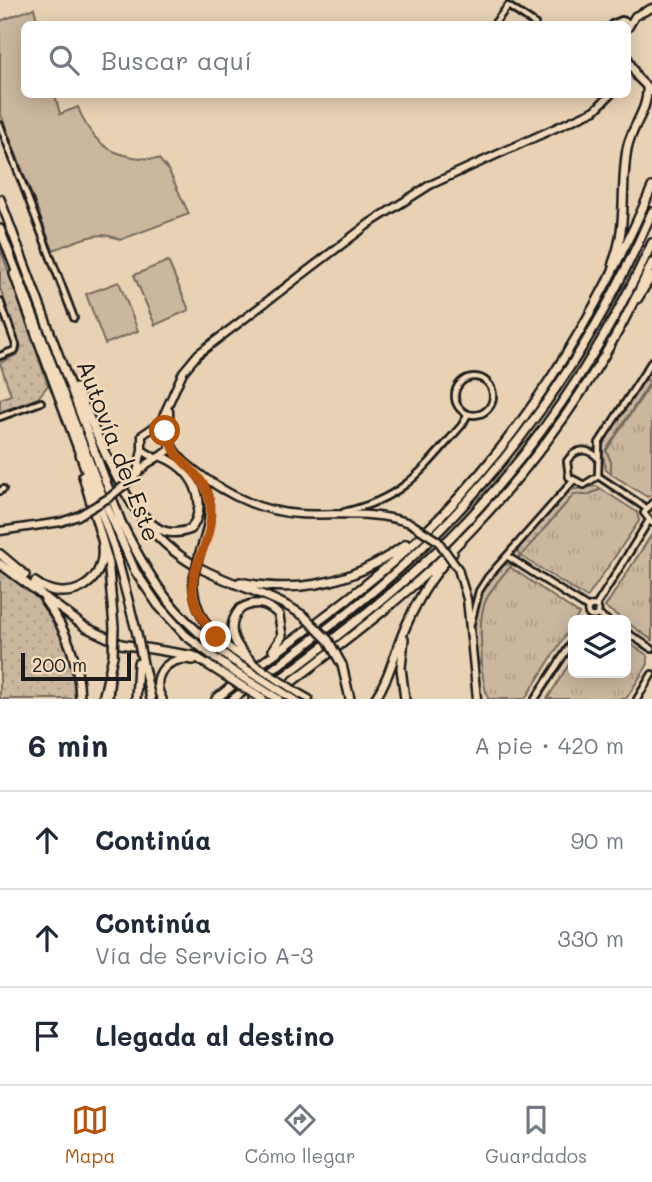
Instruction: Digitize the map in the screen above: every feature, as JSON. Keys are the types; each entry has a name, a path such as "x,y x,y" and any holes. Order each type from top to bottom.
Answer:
{"highway":[{"path":"576,340 618,251 623,225 627,148 650,90"},
{"path":"601,296 652,187"},
{"name":"Autovía del Este","path":"0,199 121,522 142,566 164,599 189,626 239,664 296,697"},
{"path":"311,640 361,596 429,527 470,484 510,435 576,340 652,212"},
{"path":"233,699 408,561 517,442 564,378 600,319 652,212"},
{"name":"Autovía del Este","path":"0,229 104,500 135,571 158,605 185,635 228,673 278,699"},
{"path":"4,239 74,445 108,560 114,628 113,656 103,699"},
{"path":"317,652 451,537 528,449 575,384 611,326 652,243"},
{"path":"375,699 427,583 522,472 582,390 619,331 652,263"},
{"path":"64,369 127,499 156,537 200,568 282,602 304,616 328,640 342,664 350,699"},
{"path":"74,445 114,547 151,699"},
{"path":"110,463 152,524 165,533 181,533 191,529 200,503 192,480 183,468 159,458"},
{"path":"221,578 280,587 341,579 386,559 429,527"},
{"path":"269,699 391,604 471,531"},
{"path":"0,554 40,587 72,593 90,583 97,575 102,564 101,536"},
{"path":"255,666 394,561"},
{"path":"0,564 28,582 85,627 121,644 194,656 212,667"},
{"path":"28,582 45,601 64,630 76,663 80,699"},
{"path":"214,699 228,690 255,666 278,645 283,626 273,608 256,603 240,609 231,628 233,640 255,666"},
{"path":"253,699 317,652 391,604"},
{"path":"405,699 401,668 407,625"},
{"path":"136,699 140,659"},
{"path":"162,699 157,682 160,671 169,663 187,659 228,673 262,699"}],"main road":[{"path":"631,22 635,16 652,8"},
{"path":"631,65 637,78 650,90"},
{"path":"134,477 142,450 142,435 157,427 183,372 198,354 370,223 436,182 595,110 607,98"},
{"path":"619,331 652,276"},
{"path":"169,406 169,434 177,455 194,470 228,492 256,505 298,514 381,516 410,523 438,541 458,569 467,599 477,699"},
{"path":"157,427 169,434"},
{"path":"0,531 61,522 78,516 110,497 159,458 171,444"},
{"path":"142,450 159,458"},
{"path":"194,470 203,482 210,503 209,524 193,580 196,605 206,624 234,652 296,697 309,699"},
{"path":"0,539 18,528"}],"street":[{"path":"496,21 508,6 530,21"},
{"path":"0,125 74,318"},
{"path":"0,301 16,348 0,356"},
{"path":"597,457 599,443 649,372 652,361"},
{"path":"478,377 489,384 493,399 484,412 468,414 458,407 456,388 465,379 478,377"},
{"path":"0,417 41,402"},
{"path":"338,513 373,505 400,491 463,425 468,414"},
{"path":"587,450 597,457 601,466 598,477 589,484 573,481 566,472 570,456 587,450"},
{"path":"598,477 646,508"},
{"path":"471,629 479,591 573,481"},
{"path":"597,614 596,606 650,522 644,513 652,503"},
{"path":"507,556 588,608 596,606"},
{"path":"588,608 588,615"},
{"path":"631,635 652,649"},
{"path":"535,699 568,648"},
{"path":"109,699 113,656"},
{"path":"636,699 652,674"}],"green space":[{"path":"34,8 37,21 21,21 21,98 56,98 60,114 78,107 91,132 108,148 131,157 159,159 169,171 189,214 120,240 103,235 95,236 53,250 0,112 0,21"},
{"path":"0,248 48,385 38,398 0,412 0,399 11,395 0,363 18,354 21,347 0,288"},
{"path":"168,261 189,310 155,325 134,275"},
{"path":"119,282 138,331 105,344 86,294"},
{"path":"652,379 606,450 611,462 611,474 606,470 601,446 644,380"},
{"path":"652,382 652,495 647,497 611,474 611,462 606,451"},
{"path":"597,486 601,489 587,495 574,494 519,558 518,548 569,490"},
{"path":"601,489 637,512 639,521 587,598 521,556 574,494 587,495"},
{"path":"652,534 652,640 631,625 631,615 616,615 605,607"},
{"path":"0,565 31,592 55,623 71,658 76,699 0,699"},
{"path":"503,565 512,565 491,590 482,611 482,666 475,641 479,598 492,577"},
{"path":"510,567 579,614 568,615 568,631 525,699 488,699 483,678 479,623 483,602 495,583"},
{"path":"631,644 647,655 648,664 626,699 547,699 568,666 568,678 631,678"}],"route":[{"path":"165,431 169,434 177,455 203,482 210,503 209,524 195,564 193,594 201,616 216,637"}]}
